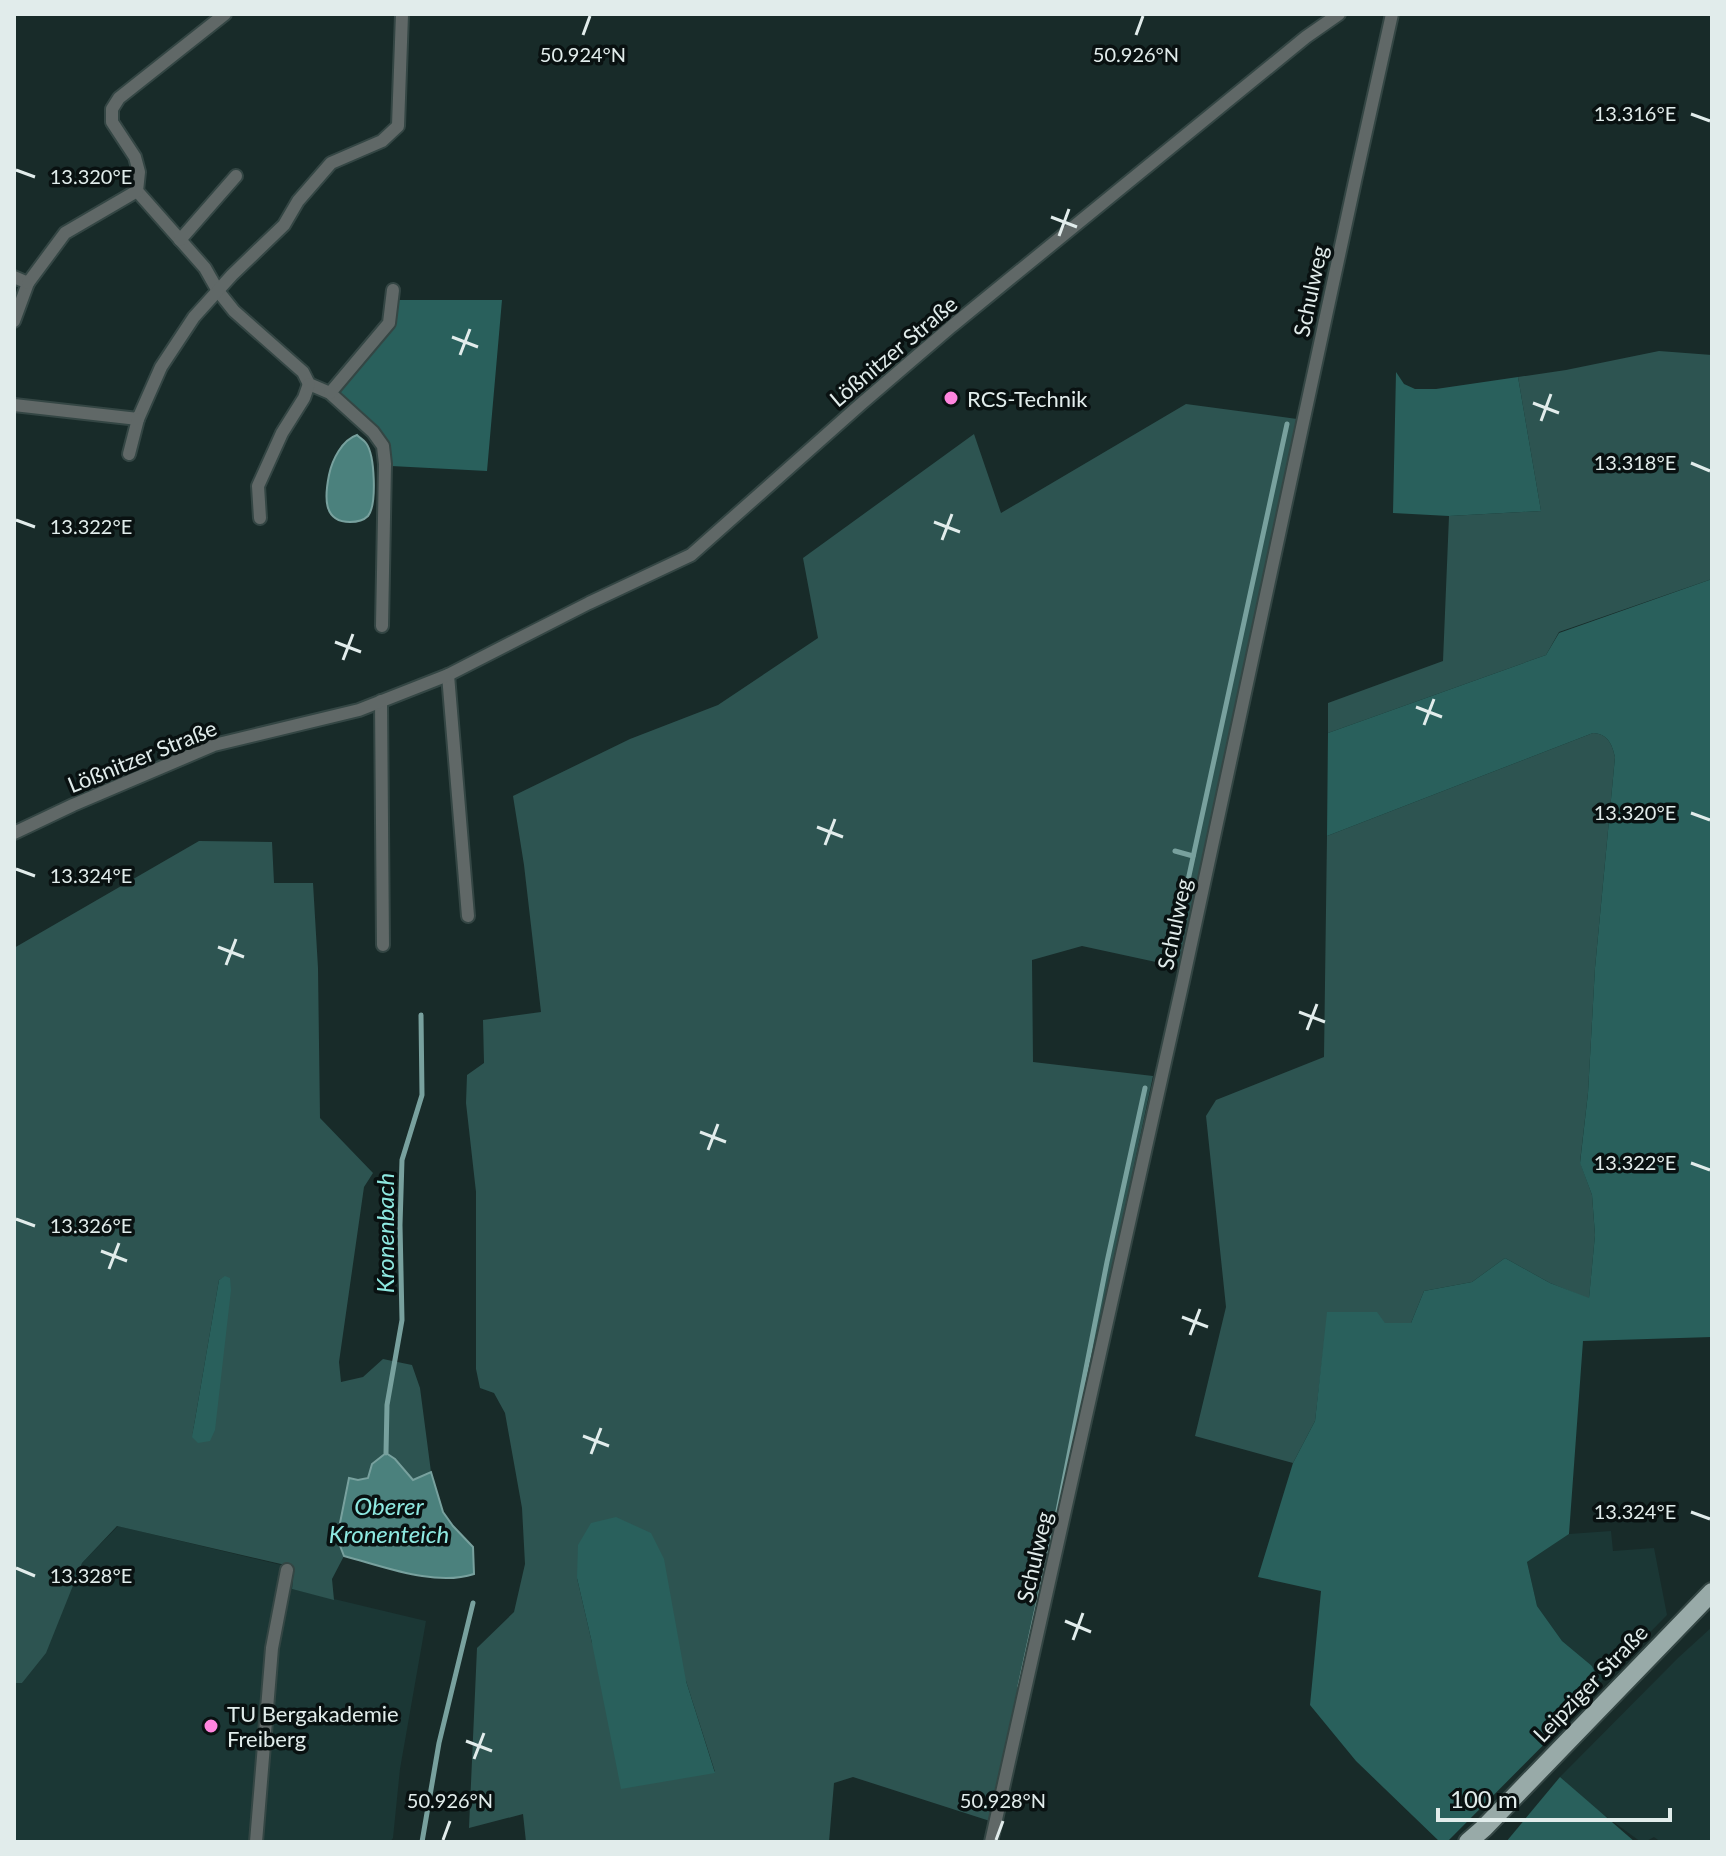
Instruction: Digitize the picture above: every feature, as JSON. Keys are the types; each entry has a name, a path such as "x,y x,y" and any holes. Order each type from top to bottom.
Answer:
{"main road":[{"name":"Leipziger Straße","path":"1468,1842 1712,1592"}],"street":[{"path":"225,14 119,98 112,109 112,122 135,157 139,172 137,191 205,268 234,311 303,372 309,384 330,393 373,432 383,446 382,626"},
{"path":"129,454 138,419 161,367 194,317 284,225 298,201 331,163 382,141 398,126 402,14"},
{"name":"Lößnitzer Straße","path":"14,833 214,745 359,710 448,675 691,555 952,326 1306,37 1339,14"},
{"name":"Schulweg","path":"991,1842 1183,981 1392,14"},
{"path":"180,240 236,176"},
{"path":"14,321 28,283 65,233 137,191"},
{"path":"14,277 28,283"},
{"path":"330,393 389,323 393,290"},
{"path":"260,518 258,486 309,384"},
{"path":"14,405 138,419"},
{"path":"448,675 468,916"},
{"path":"381,701 383,945"},
{"path":"256,1842 272,1648 287,1570"}],"shaded area":[{"path":"392,300 502,300 487,471 385,464 383,446 330,393 388,323"},
{"path":"1659,351 1712,355 1712,579 1559,632 1546,655 1328,733 1328,703 1443,661 1449,516 1541,511 1518,377"},
{"path":"1396,372 1404,384 1415,389 1436,389 1518,377 1541,511 1449,516 1393,513"},
{"path":"1186,404 1297,419 1179,967 1082,946 1032,960 1033,1062 1153,1076 993,1822 853,1777 834,1783 829,1842 526,1842 523,1814 469,1828 477,1648 514,1612 525,1564 522,1508 505,1413 494,1393 480,1388 476,1369 476,1192 466,1103 467,1075 484,1063 483,1020 541,1012 513,796 630,739 718,705 818,638 803,558 974,434 1001,513","holes":["577,1578 686,1681 715,1772 592,1643"]},
{"path":"1712,579 1712,1337 1583,1341 1569,1534 1527,1562 1537,1606 1562,1641 1592,1666 1600,1683 1595,1693 1447,1842 1440,1842 1356,1761 1310,1705 1321,1591 1258,1577 1293,1463 1315,1421 1327,1312 1377,1312 1385,1323 1411,1323 1424,1291 1472,1282 1505,1258 1550,1283 1589,1298 1595,1235 1592,1195 1580,1163 1615,757 1608,740 1593,733 1327,836 1328,733 1546,655 1559,633"},
{"path":"1593,733 1608,740 1615,757 1580,1162 1592,1195 1595,1235 1589,1299 1550,1283 1505,1258 1472,1282 1424,1291 1411,1323 1385,1323 1328,1312 1315,1421 1293,1463 1195,1436 1226,1307 1206,1116 1216,1100 1324,1057 1327,836"},
{"path":"199,841 272,842 274,883 313,883 318,968 320,1118 373,1173 364,1187 339,1362 341,1382 363,1377 383,1359 412,1365 420,1388 431,1472 414,1480 405,1471 373,1464 368,1477 358,1480 337,1538 344,1556 332,1579 334,1600 292,1589 294,1567 117,1526 82,1563 46,1653 22,1683 14,1683 14,948","holes":["225,1277 192,1437 219,1280"]},
{"path":"225,1276 230,1278 231,1290 215,1430 210,1441 198,1443 192,1437 219,1280"},
{"path":"616,1517 651,1533 664,1559 686,1681 715,1773 621,1789 577,1578 578,1545 591,1523"},
{"name":"TU Bergakademie Freiberg","path":"118,1526 294,1568 292,1589 426,1621 390,1842 14,1842 14,1683 22,1683 82,1563"},
{"path":"1611,1531 1613,1551 1654,1548 1667,1615 1600,1683 1592,1666 1562,1641 1537,1606 1527,1562 1569,1534"},
{"path":"1712,1627 1712,1842 1661,1842 1654,1837 1641,1842 1593,1807 1560,1777"},
{"path":"1560,1777 1635,1842 1506,1842"}],"water":[{"path":"357,435 369,449 374,480 373,502 364,519 341,521 334,517 328,506 329,475 338,451"},
{"name":"Oberer Kronenteich","path":"386,1453 413,1480 431,1472 443,1512 473,1547 474,1574 426,1577 344,1556 337,1538 349,1478 368,1478 372,1464"}],"waterway":[{"path":"1172,954 1287,424"},
{"path":"1175,851 1193,856"},
{"name":"Kronenbach","path":"386,1453 387,1405 402,1320 402,1160 422,1095 421,1015"},
{"path":"1020,1686 1145,1088"},
{"name":"Kronenbach","path":"422,1842 439,1743 473,1603"}],"place":[{"name":"RCS-Technik","path":"951,398"},
{"name":"TU Bergakademie Freiberg","path":"211,1726"}]}
